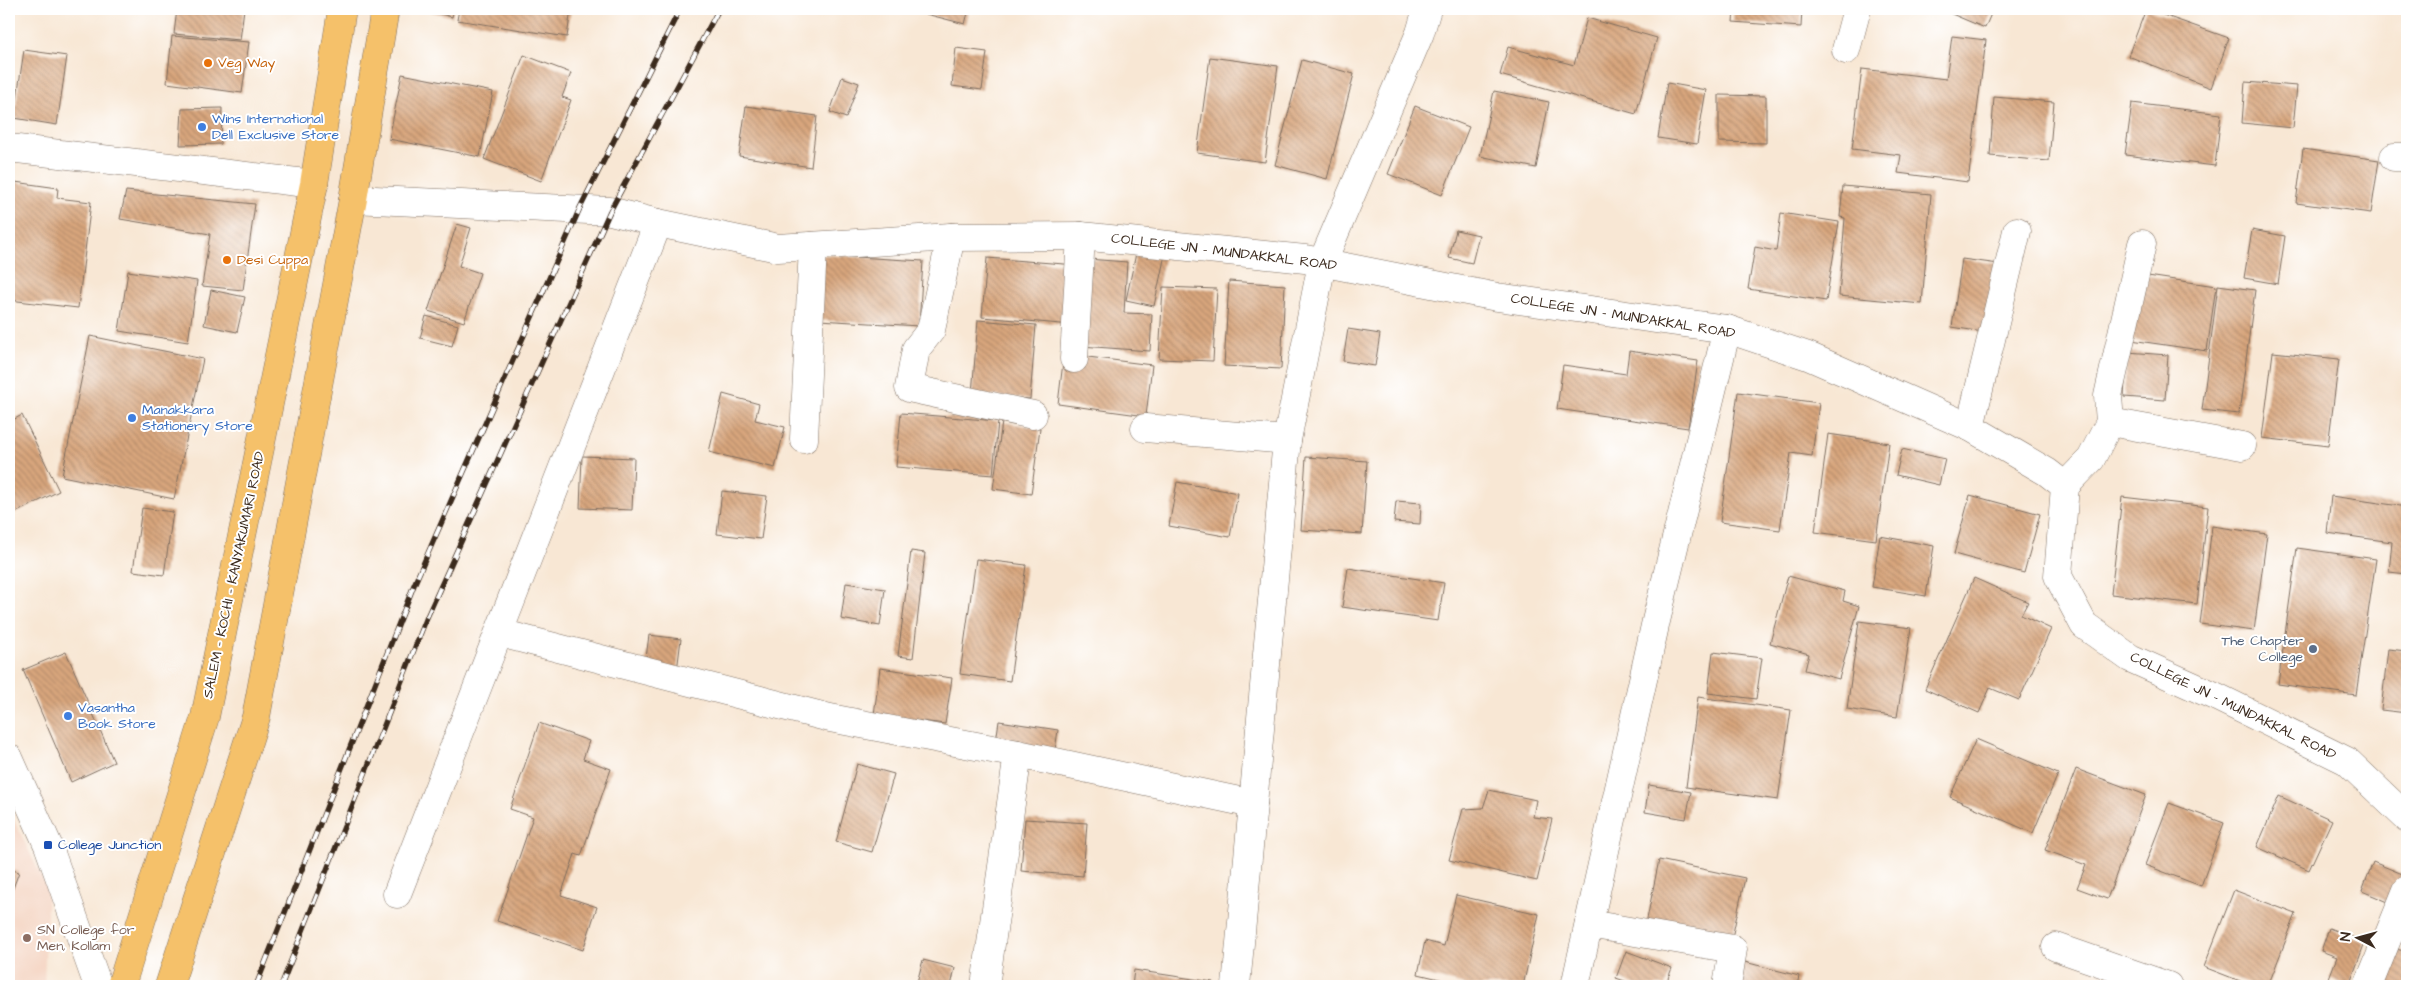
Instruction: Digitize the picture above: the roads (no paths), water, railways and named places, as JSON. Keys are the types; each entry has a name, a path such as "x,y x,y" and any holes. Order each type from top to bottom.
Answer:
{"main road":[{"name":"SALEM - KOCHI - KANYAKUMARI ROAD","path":"121,986 205,717 314,184 342,9"},
{"path":"169,986 256,717 352,199 385,9"}],"street":[{"path":"1236,986 1287,440 1322,262 1420,33 1427,9"},
{"path":"1846,50 1857,9"},
{"path":"9,148 314,184"},
{"name":"COLLEGE JN - MUNDAKKAL ROAD","path":"352,199 610,211 778,248 951,237 1081,236 1322,262 1497,297 1727,329 1808,356 1970,427 2047,472 2065,486 2058,576 2084,625 2130,658 2217,697 2347,761 2407,818"},
{"path":"397,894 658,223"},
{"path":"1970,427 2017,231"},
{"path":"1074,359 1081,236"},
{"path":"951,237 931,330 916,349 910,388 1033,415"},
{"path":"2065,486 2091,458 2110,422 2108,396 2142,244"},
{"path":"804,439 813,246"},
{"path":"1575,986 1656,621 1727,329"},
{"path":"2110,422 2242,446"},
{"path":"1145,428 1287,440"},
{"path":"500,633 830,718 1018,754 1254,804"},
{"path":"984,986 1018,754"},
{"path":"9,758 48,845 98,986"},
{"path":"2368,986 2407,890"},
{"path":"1589,924 1733,949 1727,986"},
{"path":"2056,947 2168,986"}],"railway":[{"path":"256,986 414,585 580,208 680,9"},
{"path":"281,986 427,617 610,211 719,9"}],"place":[{"name":"Veg Way","path":"208,63"},
{"name":"Wins International Dell Exclusive Store","path":"202,127"},
{"name":"Desi Cuppa","path":"227,260"},
{"name":"Manakkara Stationery Store","path":"132,418"},
{"name":"The Chapter College","path":"2313,649"},
{"name":"Vasantha Book Store","path":"68,716"},
{"name":"College Junction","path":"48,845"},
{"name":"SN College for Men, Kollam","path":"27,938"}]}
